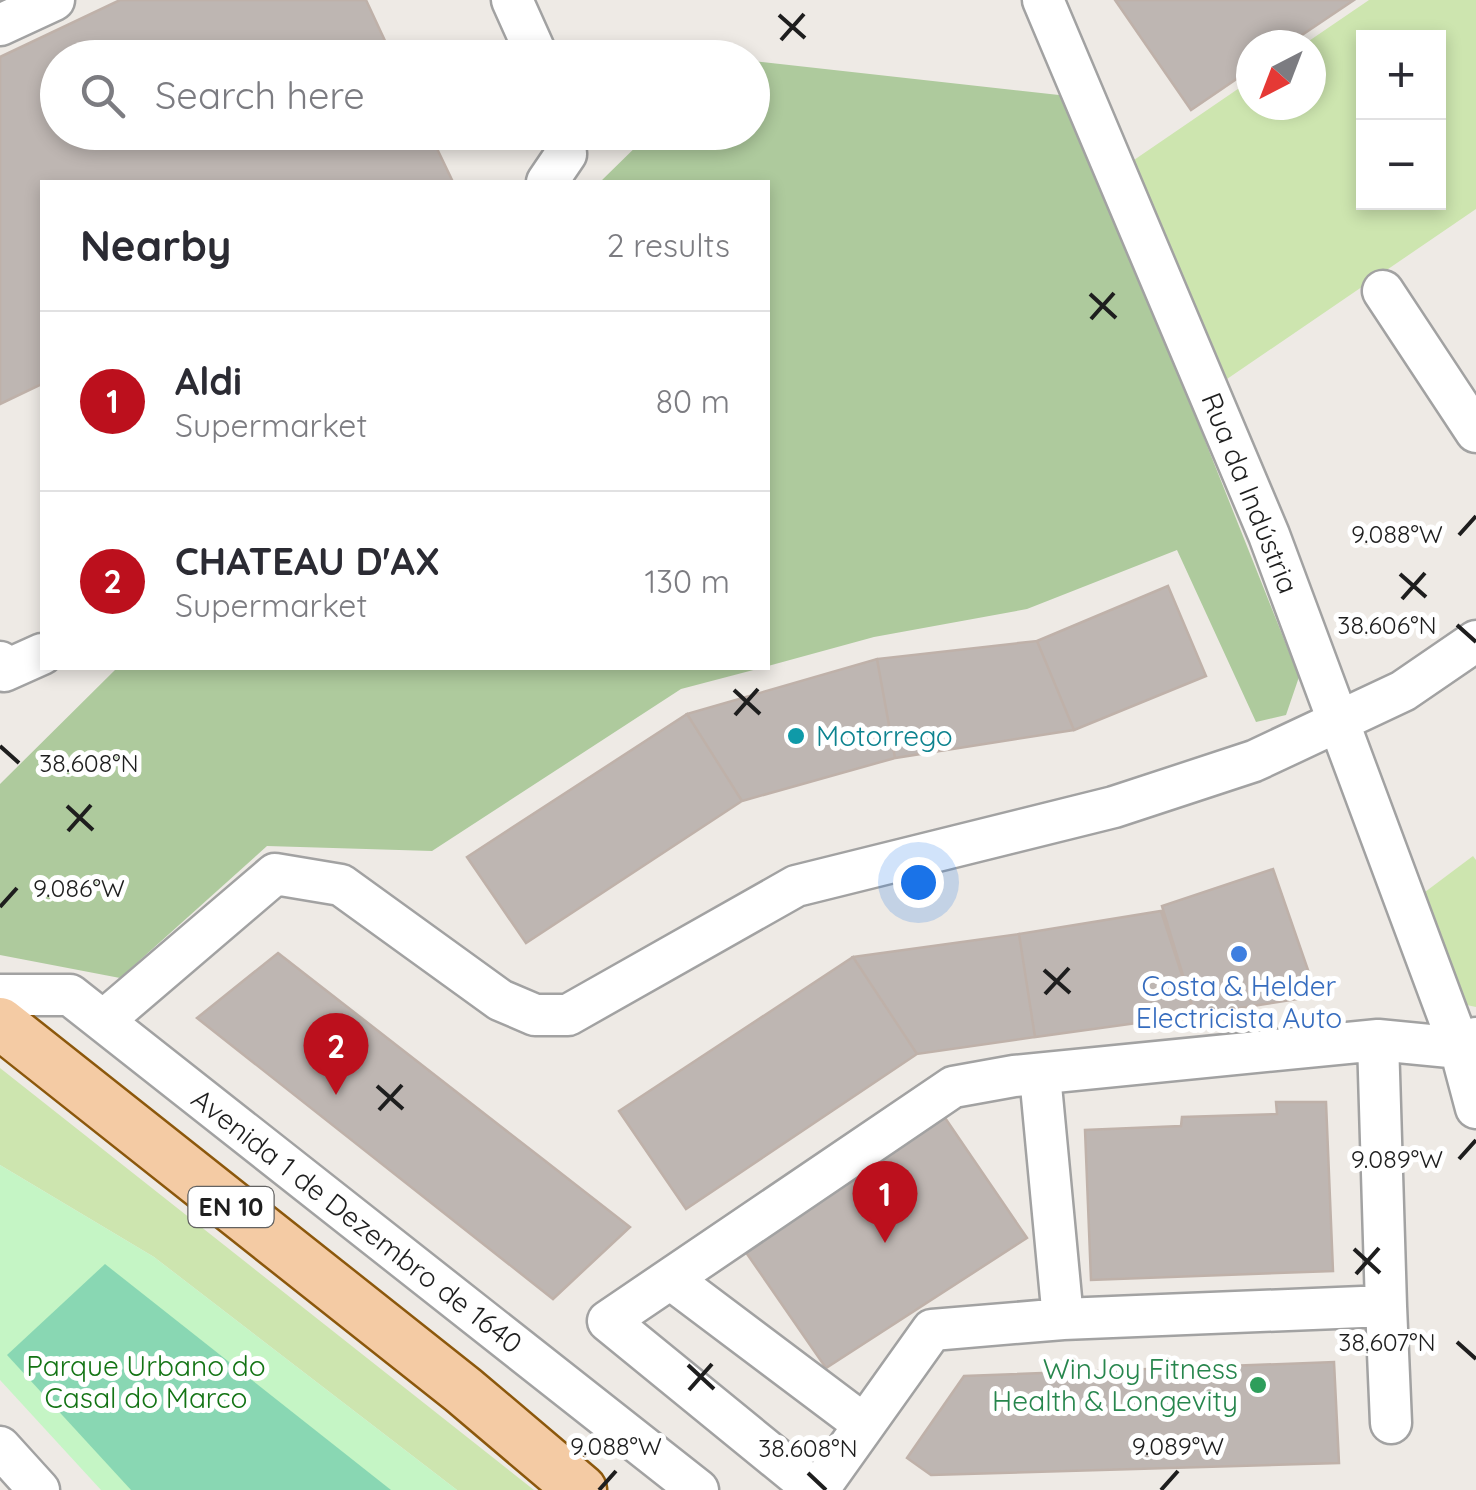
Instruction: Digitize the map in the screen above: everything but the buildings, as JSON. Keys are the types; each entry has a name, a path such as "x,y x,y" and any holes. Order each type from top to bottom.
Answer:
{"main road":[{"name":"EN 10","path":"0,1023 463,1390 581,1490"},
{"name":"EN 10","path":"463,1390 603,1490"}],"street":[{"path":"0,26 54,0"},
{"path":"512,0 530,40"},
{"name":"Rua da Indústria","path":"1043,0 1269,535 1338,720 1468,1043 1476,1108"},
{"path":"547,180 566,150"},
{"path":"1383,291 1476,432"},
{"path":"103,1021 275,874 341,885 500,1000 534,1015 568,1015 796,886 1114,806 1254,761 1403,691 1476,641"},
{"path":"0,662 4,671 40,655"},
{"name":"Avenida 1 de Dezembro de 1640","path":"0,994 70,995 698,1490"},
{"path":"1386,1306 1063,1318 932,1330 816,1490 608,1322 953,1087 1378,1040 1468,1043"},
{"path":"1378,1040 1391,1423"},
{"path":"1040,1075 1063,1318"},
{"path":"672,1280 862,1424"},
{"path":"0,1447 39,1490"}],"green space":[{"path":"1369,0 1476,0 1476,209 1227,379 1134,160 1236,90 1236,120 1326,120 1325,30"},
{"path":"770,63 1068,96 1299,677 1286,715 1256,722 1177,550 1027,609 874,637 770,665 770,180 602,180 633,150 770,150"},
{"path":"115,670 753,670 681,689 432,851 267,846 120,978 0,955 0,784"},
{"path":"1473,856 1476,1007 1462,1004 1417,898"},
{"path":"0,1068 534,1490 457,1490 154,1257 0,1165"},
{"name":"Parque Urbano do Casal do Marco","path":"0,1165 154,1257 457,1490 101,1490 0,1380"},
{"path":"105,1264 391,1490 131,1490 7,1355"}],"place":[{"name":"Motorrego","path":"796,736"},
{"name":"Costa & Helder Electricista Auto","path":"1239,954"},
{"name":"CHATEAU D'AX","path":"336,1095"},
{"name":"Aldi","path":"885,1243"},
{"name":"WinJoy Fitness Health & Longevity","path":"1258,1385"}]}
